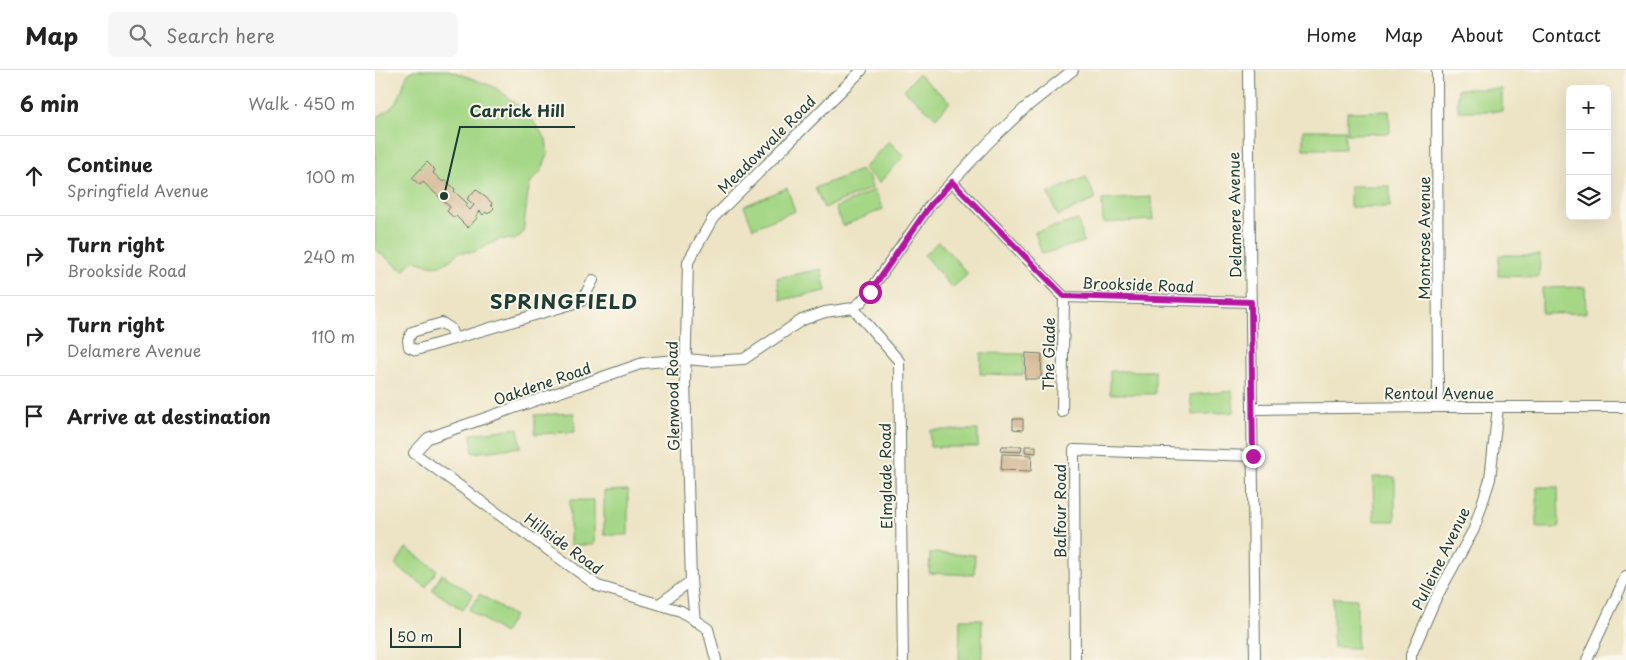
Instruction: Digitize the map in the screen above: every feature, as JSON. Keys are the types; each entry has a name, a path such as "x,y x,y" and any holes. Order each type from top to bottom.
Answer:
{"street":[{"name":"Meadowvale Road","path":"713,218 862,70"},
{"path":"853,308 870,292 931,204 990,141 1025,108 1073,70"},
{"name":"Delamere Avenue","path":"1248,70 1255,660"},
{"name":"Montrose Avenue","path":"1437,70 1438,407"},
{"name":"Brookside Road","path":"952,182 1064,296 1251,302"},
{"name":"Glenwood Road","path":"695,621 691,581 686,359 688,262 713,218"},
{"path":"454,338 582,301 593,280"},
{"name":"The Glade","path":"1062,412 1064,296"},
{"name":"Oakdene Road","path":"414,453 429,438 643,363 686,359 708,361 745,359 802,320 825,312 853,308"},
{"name":"Elmglade Road","path":"853,308 899,361 903,660"},
{"name":"Pulleine Avenue","path":"1411,660 1411,655 1435,598 1474,529 1490,479 1498,407"},
{"name":"Rentoul Avenue","path":"1252,409 1626,407"},
{"name":"Balfour Road","path":"1075,660 1074,450 1253,456"},
{"name":"Hillside Road","path":"414,453 598,586 681,611 708,629 716,660"},
{"path":"1587,660 1626,576"},
{"path":"659,604 691,581"}],"green space":[{"path":"413,70 449,70 492,86 506,95 530,117 546,139 548,155 541,171 531,182 523,233 515,240 501,239 474,252 459,252 448,262 438,265 427,265 413,260 403,271 375,249 375,118 395,104 401,94 407,75"},
{"path":"918,74 950,102 936,118 904,90"},
{"path":"1458,89 1502,89 1502,111 1458,111"},
{"path":"1389,111 1390,133 1347,134 1347,112"},
{"path":"1303,130 1345,130 1345,149 1303,149"},
{"path":"889,141 904,156 879,183 863,168"},
{"path":"860,170 869,178 872,188 824,208 815,188"},
{"path":"1086,177 1096,199 1058,216 1048,193"},
{"path":"1350,186 1390,186 1390,207 1350,207"},
{"path":"787,188 795,211 753,228 744,206"},
{"path":"874,190 883,209 843,226 835,208"},
{"path":"1151,197 1153,220 1103,223 1102,200"},
{"path":"1078,220 1084,242 1042,254 1035,232"},
{"path":"939,241 968,274 952,288 924,255"},
{"path":"1499,255 1540,255 1539,277 1498,276"},
{"path":"821,269 826,291 781,300 777,278"},
{"path":"1585,287 1586,313 1542,314 1542,288"},
{"path":"981,353 1024,354 1023,375 980,374"},
{"path":"1110,371 1155,371 1155,394 1110,394"},
{"path":"1232,391 1234,412 1192,415 1190,395"},
{"path":"574,413 575,432 535,434 535,415"},
{"path":"518,428 521,447 473,453 471,434"},
{"path":"930,430 978,430 978,447 930,447"},
{"path":"1373,477 1395,477 1395,521 1374,521"},
{"path":"1537,487 1558,487 1559,528 1537,528"},
{"path":"628,490 628,535 604,535 604,491"},
{"path":"570,500 594,500 594,545 570,545"},
{"path":"406,548 437,570 426,587 395,565"},
{"path":"930,553 975,555 974,575 929,573"},
{"path":"442,574 473,594 463,610 432,590"},
{"path":"480,594 514,616 504,633 469,610"},
{"path":"1333,598 1357,599 1357,648 1333,647"},
{"path":"960,619 982,619 982,660 959,660"}],"building":[{"path":"427,162 435,170 433,173 455,189 454,191 468,204 465,206 470,210 474,205 467,199 476,189 492,203 491,205 494,208 488,214 486,212 483,215 480,211 476,216 477,218 468,228 456,216 454,218 447,211 450,207 423,182 420,185 412,178"},
{"path":"1026,353 1042,354 1041,379 1025,379"},
{"path":"1013,419 1023,419 1023,430 1013,429"},
{"path":"1002,446 1022,446 1021,452 1001,451"},
{"path":"1025,446 1036,446 1036,453 1025,452"},
{"path":"1002,454 1032,455 1031,471 1001,470"}],"place":[{"name":"Carrick Hill","path":"444,196"}],"district":[{"name":"SPRINGFIELD","path":"564,301"}],"route":[{"path":"870,292 931,204 952,182 1064,296 1251,302 1253,456"}]}
